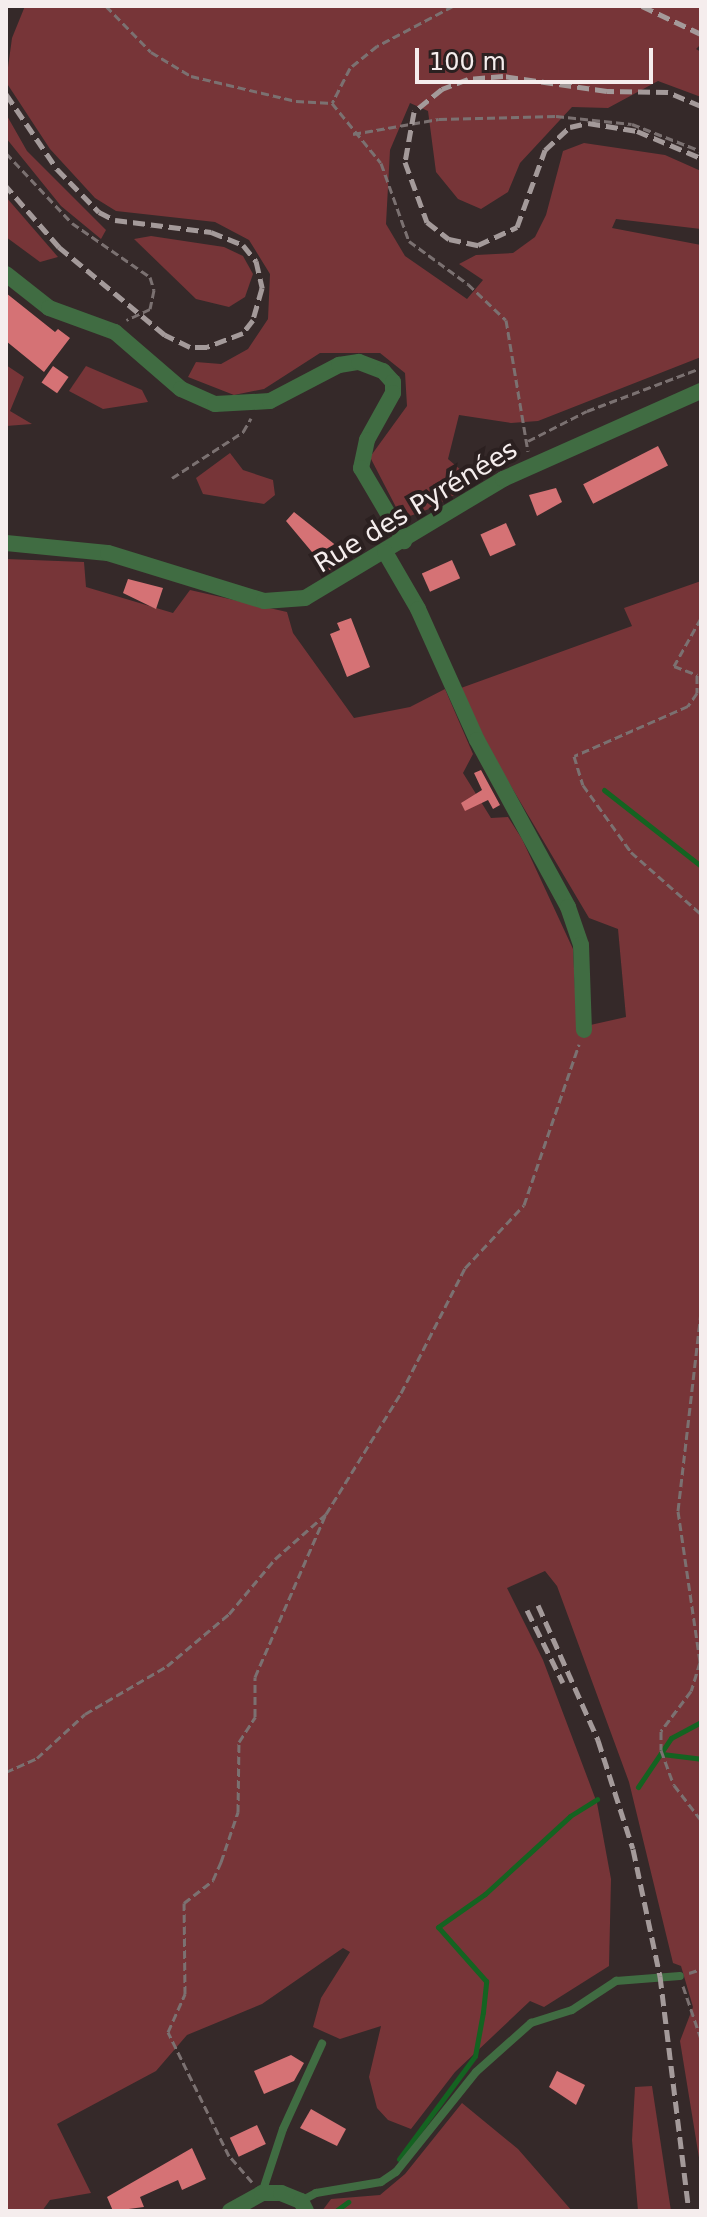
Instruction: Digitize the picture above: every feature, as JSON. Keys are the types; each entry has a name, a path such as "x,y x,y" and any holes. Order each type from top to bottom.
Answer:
{"street":[{"path":"6,274 49,308 129,341 195,397 215,404 250,406 289,393 339,365 359,362 383,371 393,382 393,393 367,440 361,468 404,541"},
{"name":"Rue des Pyrénées","path":"6,543 108,553 245,596 287,602 320,593 530,465 701,391"},
{"path":"385,552 418,609 477,740 568,907 581,945 584,1030"},
{"path":"230,2211 262,2193 303,2206"}],"lane":[{"path":"303,2206 316,2193 381,2182 396,2172 476,2072 531,2023 572,2010 616,1981 680,1976"},
{"path":"262,2193 283,2129 322,2044"}],"path":[{"path":"106,6 151,52 191,76 262,94 332,103 353,134 381,163 409,241 468,284 506,320 530,465"},
{"path":"332,103 350,68 377,46 453,6"},
{"path":"353,134 439,119 556,116 632,124 701,151"},
{"path":"6,153 72,223 150,277 154,290 150,309 105,329"},
{"path":"527,442 587,411 701,368"},
{"path":"172,478 252,424 250,406"},
{"path":"701,618 674,666 697,675 697,693 688,706 574,756 583,785 631,852 701,914"},
{"path":"262,2193 229,2156 168,2032 185,1994 184,1903 213,1880 221,1862 238,1812 239,1742 255,1717 255,1677 326,1514 401,1393 465,1268 524,1205 584,1030"},
{"path":"701,1312 678,1511 700,1662 691,1691 661,1731 661,1750 674,1785 701,1820"},
{"path":"6,1772 37,1758 85,1714 167,1666 229,1614 275,1559 326,1514"},
{"path":"680,1976 701,2039"}],"shaded area":[{"path":"25,6 701,6 701,44 696,49 701,52 701,97 658,81 608,108 572,107 520,163 508,192 481,209 458,199 436,172 428,111 410,103 390,150 386,224 405,256 467,299 483,280 459,264 476,255 513,253 535,237 546,215 563,151 584,143 665,155 701,171 701,229 616,219 612,228 701,245 701,357 538,421 511,423 459,415 448,459 476,483 410,516 398,511 370,457 407,406 405,373 380,353 320,353 264,389 234,395 188,377 196,362 221,364 248,349 268,319 270,274 249,240 215,222 116,211 95,198 50,149 6,82 12,38"},
{"path":"6,114 27,151 106,230 101,239 61,206 6,138"},
{"path":"6,197 58,257 40,262 6,237"},
{"path":"151,236 224,247 243,256 253,274 245,297 229,307 196,299 134,239"},
{"path":"6,365 24,377 10,411 32,424 6,426"},
{"path":"86,366 142,390 148,402 103,409 69,391"},
{"path":"230,453 243,470 273,480 275,495 264,504 203,494 196,478"},
{"path":"6,559 84,562 86,587 173,613 190,590 287,612 293,633 354,718 410,707 445,689 473,754 463,773 491,818 508,817 522,839 573,949 577,1028 626,1017 618,929 589,918 483,739 461,688 632,626 624,608 701,581 701,2170 680,2041 693,2007 681,1966 673,1963 629,1782 557,1586 545,1571 507,1588 543,1660 597,1803 611,1879 609,1966 544,2007 530,2001 455,2072 411,2129 388,2120 377,2108 369,2077 381,2026 340,2039 313,2027 321,1998 350,1952 343,1948 262,2004 187,2035 156,2071 57,2124 91,2193 50,2200 42,2211 6,2211"},
{"path":"652,2086 671,2211 638,2211 632,2140 635,2087"},
{"path":"462,2103 518,2149 572,2211 322,2211 331,2199 380,2195 405,2174"}],"building":[{"path":"6,293 55,332 58,329 70,338 44,372 6,341"},
{"path":"53,366 69,377 57,393 42,382"},
{"path":"658,446 668,466 593,504 583,484"},
{"path":"556,488 562,502 537,516 529,495"},
{"path":"294,512 343,551 352,545 357,553 323,574 318,567 322,564 286,521"},
{"path":"506,523 516,545 490,556 480,534"},
{"path":"452,560 460,578 430,592 422,573"},
{"path":"128,579 163,588 156,609 123,593"},
{"path":"351,618 370,667 347,677 330,634 340,630 337,623"},
{"path":"481,770 500,805 493,809 488,800 465,811 461,803 482,790 474,773"},
{"path":"291,2055 304,2063 294,2081 264,2094 254,2071"},
{"path":"557,2071 585,2085 576,2105 549,2087"},
{"path":"311,2109 346,2129 337,2146 300,2128"},
{"path":"257,2125 266,2144 239,2157 230,2138"},
{"path":"192,2148 206,2179 182,2190 178,2180 140,2197 144,2207 113,2211 107,2197"}],"waterway":[{"path":"604,790 701,866"},
{"path":"638,1787 671,1738 701,1722"},
{"path":"662,1754 701,1759"},
{"path":"399,2159 475,2056 483,2012 486,1981 438,1927 485,1894 570,1816 597,1799"},
{"path":"337,2210 348,2202"}],"railway":[{"path":"642,6 701,34"},
{"path":"701,106 668,92 607,91 503,76 468,79 442,89 414,112 405,162 427,222 449,239 478,245 517,227 545,150 570,127 588,123 637,131 701,158"},
{"path":"6,94 57,169 99,212 115,220 211,232 243,245 256,261 262,288 253,320 243,333 207,347 190,347 165,335 59,247 6,186"},
{"path":"538,1605 598,1740 633,1849 660,1976 689,2211"},
{"path":"527,1610 563,1683"}]}
